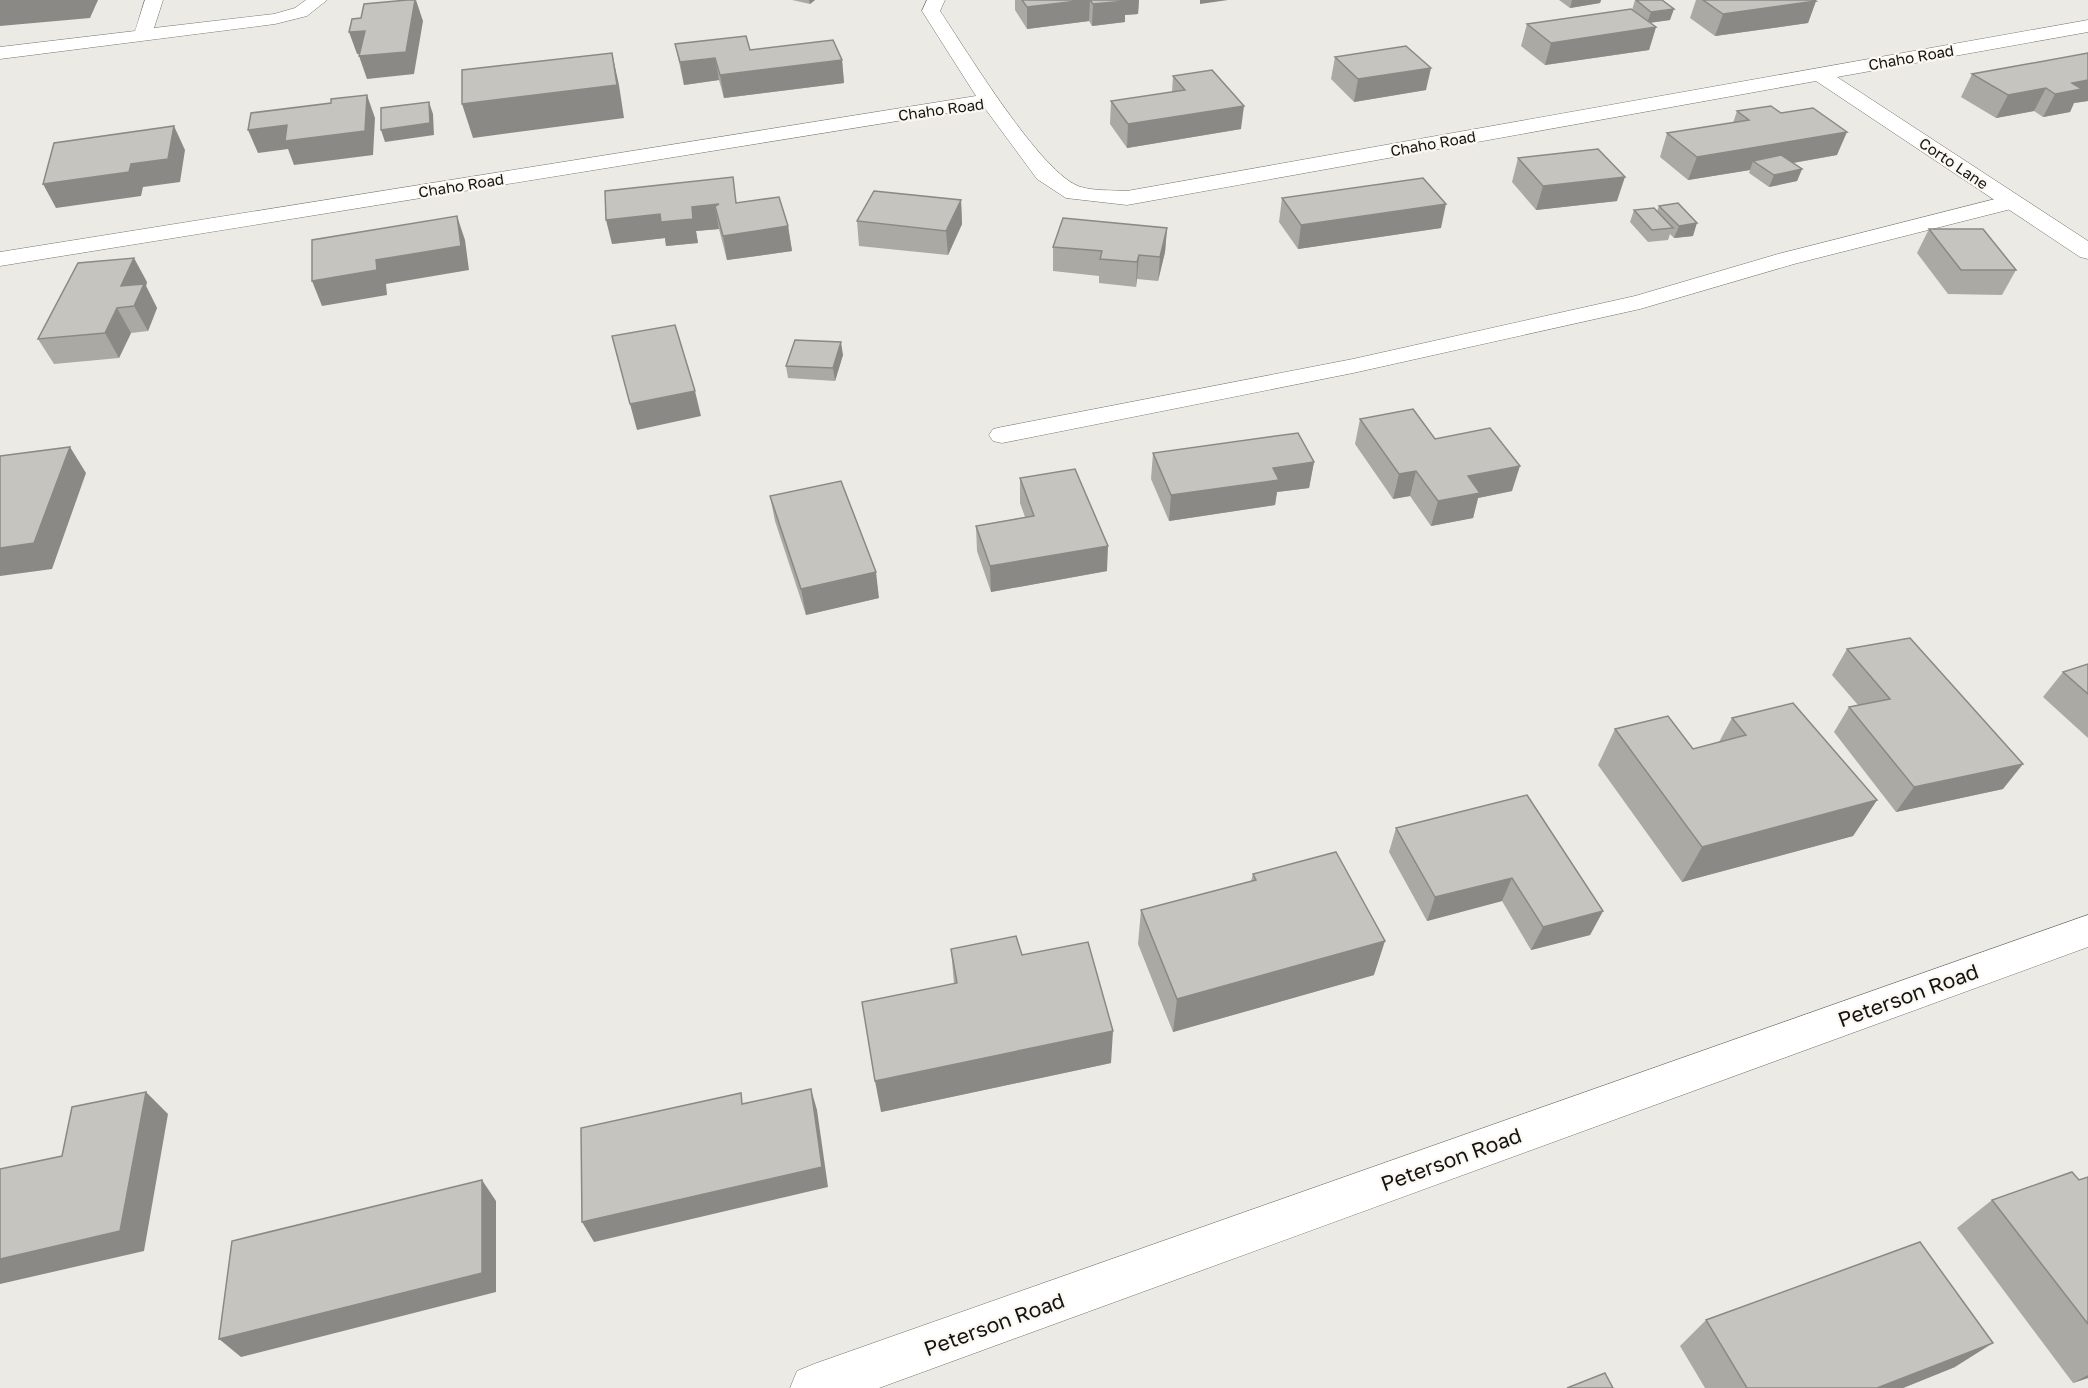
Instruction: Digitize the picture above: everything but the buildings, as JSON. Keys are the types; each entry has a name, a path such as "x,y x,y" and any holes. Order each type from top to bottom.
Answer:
{"street":[{"path":"936,0 931,11 989,100"},
{"name":"Chaho Road","path":"0,258 989,100 1045,174 1074,193 1127,198 2088,26"},
{"name":"Corto Lane","path":"1820,74 2088,252"},
{"name":"Peterson Road","path":"814,1388 2088,931"}],"lane":[{"path":"143,35 154,0"},
{"path":"243,23 247,0"},
{"path":"0,53 275,19 301,12 318,0"},
{"path":"1002,435 1353,366 1628,304 1786,259 2011,202"}]}
